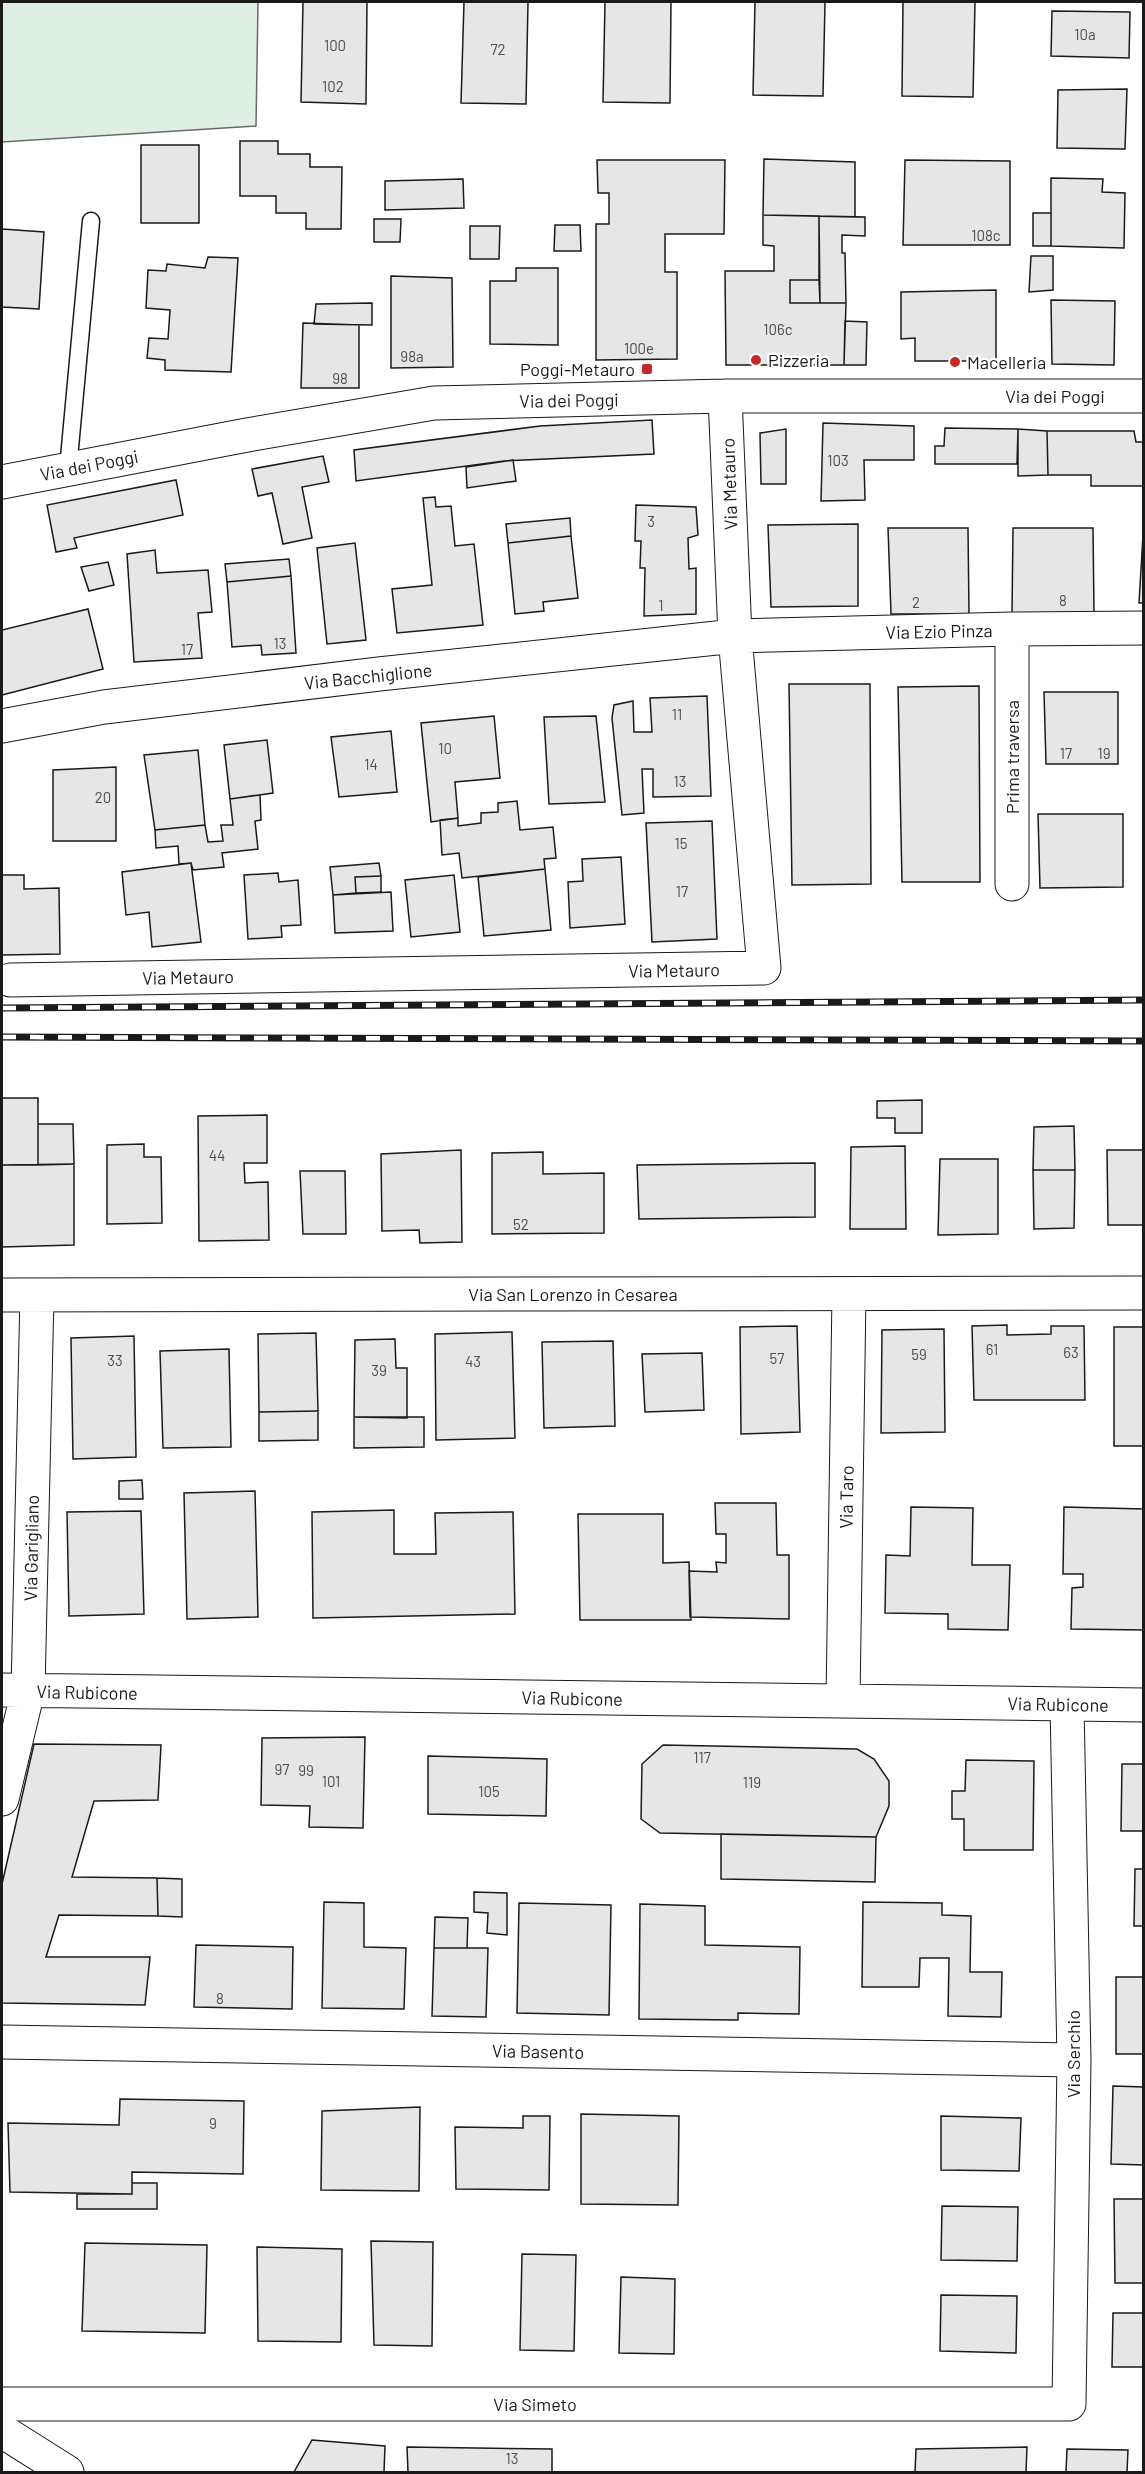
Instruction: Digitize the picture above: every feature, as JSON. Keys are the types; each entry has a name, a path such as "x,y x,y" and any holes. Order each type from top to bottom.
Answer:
{"street":[{"name":"Via dei Poggi","path":"2,482 434,403 725,396 1143,396"},
{"name":"Via Metauro","path":"10,980 764,968 735,636 725,396"},
{"name":"Via Ezio Pinza","path":"735,636 1143,628"},
{"name":"Prima traversa","path":"1012,629 1012,884"},
{"name":"Via Bacchiglione","path":"2,726 104,707 379,674 735,636"},
{"name":"Via San Lorenzo in Cesarea","path":"2,1295 1143,1293"},
{"name":"Via Taro","path":"843,1701 849,1294"},
{"name":"Via Garigliano","path":"2,1798 15,1691 37,1295"},
{"name":"Via Rubicone","path":"15,1691 1143,1705"},
{"name":"Via Serchio","path":"1066,1704 1074,2060 1069,2403"},
{"name":"Via Basento","path":"2,2042 1074,2060"},
{"name":"Via Simeto","path":"2,2404 1069,2403"},
{"path":"2,2431 68,2472"}],"lane":[{"path":"68,469 91,221"}],"green space":[{"path":"2,2 258,2 256,126 2,142"}],"building":[{"path":"303,2 367,2 366,104 301,102"},
{"path":"464,2 528,2 526,104 461,103"},
{"path":"605,2 671,2 670,103 603,102"},
{"path":"755,2 825,2 823,96 753,95"},
{"path":"903,2 975,2 973,97 902,96"},
{"path":"1052,11 1130,12 1129,58 1051,56"},
{"path":"1127,89 1125,149 1057,148 1058,90"},
{"path":"240,141 278,141 278,154 310,154 310,167 342,167 341,229 306,229 306,213 276,213 276,196 240,196"},
{"path":"141,145 199,145 199,223 141,223"},
{"path":"764,159 855,162 855,217 763,215"},
{"path":"597,160 725,160 724,234 665,234 665,272 677,272 677,359 596,360 596,224 609,224 609,193 598,193"},
{"path":"905,160 1010,161 1010,245 903,245"},
{"path":"1051,178 1103,179 1102,192 1125,193 1124,248 1051,246"},
{"path":"463,179 464,208 385,210 385,181"},
{"path":"1033,213 1051,213 1051,246 1033,246"},
{"path":"763,215 819,216 819,280 790,280 790,303 846,303 844,365 726,365 725,271 774,271 774,246 763,245"},
{"path":"819,216 865,217 865,236 842,235 842,253 845,253 846,303 820,303"},
{"path":"374,219 401,219 400,242 374,242"},
{"path":"555,225 580,225 581,251 554,251"},
{"path":"470,226 500,226 499,259 470,259"},
{"path":"2,229 44,232 39,309 2,307"},
{"path":"1031,256 1053,256 1053,290 1029,292"},
{"path":"208,257 238,258 231,372 165,370 165,360 147,358 149,338 168,339 170,310 146,308 148,270 166,271 167,264 205,268"},
{"path":"516,268 558,268 558,345 490,344 490,281 516,281"},
{"path":"391,276 452,278 453,367 391,368"},
{"path":"790,280 819,280 820,303 790,303"},
{"path":"996,290 996,361 915,361 915,338 901,339 901,292"},
{"path":"1051,300 1115,301 1114,365 1052,364"},
{"path":"372,303 372,325 314,324 316,304"},
{"path":"845,321 867,322 866,365 844,365"},
{"path":"303,323 359,325 359,388 301,388"},
{"path":"652,420 654,454 504,461 356,481 354,450 540,426"},
{"path":"823,423 914,426 914,460 864,460 865,500 821,501"},
{"path":"945,428 1018,429 1017,464 935,464 935,446 944,446"},
{"path":"786,429 786,484 761,484 760,433"},
{"path":"1018,429 1047,431 1048,475 1018,476"},
{"path":"1047,431 1134,431 1136,442 1144,442 1144,486 1091,486 1091,475 1048,475"},
{"path":"323,456 329,482 302,487 312,538 283,544 272,493 258,496 252,469"},
{"path":"513,460 516,481 467,488 466,467"},
{"path":"176,480 183,515 74,538 77,548 56,552 47,505"},
{"path":"435,497 436,507 451,506 455,546 474,544 483,625 397,633 392,589 432,585 423,498"},
{"path":"636,505 696,507 698,535 688,538 689,569 696,568 696,614 644,616 645,568 640,568 641,541 635,541"},
{"path":"570,518 571,536 508,543 506,524"},
{"path":"858,524 858,606 771,607 768,525"},
{"path":"888,528 968,528 969,614 891,614"},
{"path":"1013,528 1093,528 1094,613 1012,613"},
{"path":"1143,535 1144,603 1139,603"},
{"path":"571,536 578,598 543,602 544,611 515,614 508,543"},
{"path":"355,543 366,640 327,644 317,548"},
{"path":"155,550 157,573 208,570 212,612 198,613 202,658 134,662 127,554"},
{"path":"289,559 291,576 227,582 225,564"},
{"path":"108,562 114,585 89,591 81,567"},
{"path":"291,576 296,653 262,655 261,645 232,647 227,582"},
{"path":"88,609 103,669 2,695 2,630"},
{"path":"789,684 870,684 871,884 792,885"},
{"path":"979,686 980,882 902,882 898,687"},
{"path":"1044,692 1118,692 1118,764 1046,764"},
{"path":"707,696 711,796 653,797 653,769 642,769 644,813 622,815 612,718 614,705 633,701 634,732 652,732 650,698"},
{"path":"494,716 500,778 455,782 458,818 431,822 421,723"},
{"path":"596,716 605,802 549,804 544,717"},
{"path":"391,731 397,792 339,797 331,737"},
{"path":"267,740 273,793 230,799 224,745"},
{"path":"198,750 205,825 155,830 144,755"},
{"path":"116,767 116,841 53,841 53,770"},
{"path":"260,795 261,820 255,821 258,849 222,853 224,867 193,870 191,863 179,864 178,846 156,848 155,830 205,825 208,842 223,841 221,825 233,825 230,799"},
{"path":"517,801 520,830 553,827 556,858 544,859 545,869 462,878 459,853 442,855 440,820 458,818 458,826 481,823 481,813 498,812 498,803"},
{"path":"1038,814 1123,814 1123,887 1040,888"},
{"path":"712,821 717,939 652,942 646,823"},
{"path":"621,857 625,924 570,928 568,882 583,881 582,859"},
{"path":"191,863 201,942 152,947 149,912 126,915 122,872"},
{"path":"379,863 381,876 355,877 356,893 333,895 330,867"},
{"path":"545,869 551,930 484,936 478,877"},
{"path":"278,873 279,882 298,880 301,925 281,926 282,937 248,939 244,875"},
{"path":"2,875 24,875 24,889 59,888 60,954 2,955"},
{"path":"454,875 460,932 411,937 405,880"},
{"path":"381,876 381,892 356,893 355,877"},
{"path":"391,892 393,931 335,933 333,895"},
{"path":"2,1098 38,1098 38,1165 2,1165"},
{"path":"922,1100 922,1133 895,1133 895,1118 877,1118 877,1101"},
{"path":"267,1115 267,1163 244,1163 245,1183 268,1182 269,1240 199,1241 198,1116"},
{"path":"38,1124 73,1124 74,1164 38,1165"},
{"path":"1074,1126 1075,1170 1033,1170 1034,1127"},
{"path":"144,1144 144,1157 161,1157 162,1223 107,1224 107,1145"},
{"path":"905,1146 906,1229 850,1229 851,1147"},
{"path":"461,1150 462,1242 420,1243 419,1230 382,1231 381,1154"},
{"path":"1107,1150 1144,1150 1144,1225 1108,1225"},
{"path":"543,1152 543,1174 604,1173 604,1233 492,1234 492,1153"},
{"path":"940,1159 998,1159 998,1234 938,1235"},
{"path":"815,1163 815,1217 639,1219 637,1165"},
{"path":"74,1164 74,1245 2,1247 2,1165"},
{"path":"1033,1170 1075,1170 1074,1228 1034,1229"},
{"path":"300,1171 345,1171 346,1234 303,1234"},
{"path":"1007,1325 1007,1335 1051,1334 1051,1326 1084,1326 1085,1400 974,1400 972,1326"},
{"path":"797,1326 800,1432 741,1434 740,1327"},
{"path":"1114,1327 1144,1327 1144,1446 1114,1446"},
{"path":"944,1329 945,1432 881,1433 882,1330"},
{"path":"512,1332 515,1438 436,1440 435,1334"},
{"path":"316,1333 318,1411 259,1412 258,1334"},
{"path":"134,1336 136,1457 73,1459 71,1338"},
{"path":"395,1339 396,1368 407,1368 407,1418 354,1417 355,1340"},
{"path":"613,1341 615,1426 544,1428 542,1342"},
{"path":"229,1349 231,1447 163,1448 160,1351"},
{"path":"702,1353 704,1410 645,1412 642,1354"},
{"path":"318,1411 318,1440 259,1441 259,1412"},
{"path":"354,1417 424,1417 424,1447 354,1448"},
{"path":"142,1480 143,1499 119,1499 119,1481"},
{"path":"255,1491 258,1617 187,1619 184,1493"},
{"path":"715,1503 776,1503 777,1555 789,1555 789,1619 690,1617 689,1571 717,1572 716,1562 726,1563 726,1534 716,1534"},
{"path":"911,1507 973,1508 972,1565 1010,1565 1008,1630 948,1629 948,1614 885,1613 886,1555 910,1556"},
{"path":"1064,1507 1144,1509 1144,1630 1071,1629 1072,1588 1083,1587 1083,1574 1063,1574"},
{"path":"394,1510 394,1554 436,1554 435,1513 513,1512 515,1614 313,1618 312,1512"},
{"path":"141,1511 144,1614 69,1616 67,1512"},
{"path":"578,1514 663,1514 663,1563 689,1562 691,1620 580,1620"},
{"path":"365,1737 363,1828 309,1827 310,1806 261,1805 262,1738"},
{"path":"34,1744 161,1745 158,1800 94,1801 72,1877 157,1878 158,1916 59,1915 46,1957 150,1957 145,2005 2,2003 2,1884"},
{"path":"663,1745 857,1749 874,1759 889,1781 889,1806 876,1837 660,1833 641,1819 642,1764"},
{"path":"428,1756 547,1759 546,1816 428,1814"},
{"path":"966,1760 1034,1761 1033,1850 964,1850 964,1819 952,1819 952,1791 965,1791"},
{"path":"1122,1764 1144,1764 1144,1831 1121,1831"},
{"path":"721,1834 876,1837 875,1882 721,1879"},
{"path":"1135,1869 1144,1869 1144,1926 1134,1926"},
{"path":"157,1878 182,1879 182,1917 158,1916"},
{"path":"474,1892 507,1893 507,1935 487,1933 488,1913 474,1912"},
{"path":"324,1902 364,1903 364,1947 406,1948 404,2009 322,2008"},
{"path":"863,1902 942,1903 942,1915 971,1916 970,1972 1002,1972 1001,2017 948,2016 949,1958 920,1958 919,1987 862,1987"},
{"path":"519,1903 611,1905 609,2015 517,2013"},
{"path":"640,1904 705,1906 705,1945 800,1947 799,2014 738,2013 738,2020 639,2019"},
{"path":"435,1917 468,1918 467,1948 434,1948"},
{"path":"196,1945 293,1947 292,2009 194,2007"},
{"path":"434,1948 488,1948 486,2017 432,2016"},
{"path":"1116,1977 1144,1977 1144,2054 1116,2054"},
{"path":"1113,2086 1144,2087 1144,2165 1111,2164"},
{"path":"120,2099 244,2101 243,2174 132,2172 132,2194 10,2192 8,2123 119,2125"},
{"path":"420,2107 419,2191 321,2190 322,2111"},
{"path":"581,2114 679,2116 678,2205 581,2204"},
{"path":"523,2116 550,2116 549,2190 456,2189 455,2127 523,2128"},
{"path":"941,2116 1021,2118 1019,2171 941,2170"},
{"path":"132,2183 157,2183 157,2209 77,2209 77,2194 132,2194"},
{"path":"1114,2199 1144,2199 1144,2283 1115,2283"},
{"path":"942,2206 1018,2207 1017,2261 941,2260"},
{"path":"371,2241 433,2242 432,2346 374,2345"},
{"path":"85,2243 207,2245 205,2333 82,2331"},
{"path":"257,2247 342,2249 341,2342 258,2341"},
{"path":"522,2254 576,2255 574,2351 520,2350"},
{"path":"621,2277 675,2279 674,2354 619,2353"},
{"path":"941,2295 1017,2296 1016,2353 940,2351"},
{"path":"1113,2313 1144,2313 1144,2367 1112,2367"},
{"path":"312,2440 385,2446 384,2472 294,2472"},
{"path":"407,2447 552,2449 552,2472 408,2472"},
{"path":"1027,2447 1026,2472 915,2472 916,2449"},
{"path":"1067,2449 1128,2450 1127,2472 1066,2472"}],"railway":[{"path":"2,1008 1144,1000"},
{"path":"2,1037 1144,1041"}],"place":[{"name":"Pizzeria","path":"756,360"},
{"name":"Macelleria","path":"955,362"},
{"name":"Poggi-Metauro","path":"647,369"}]}
